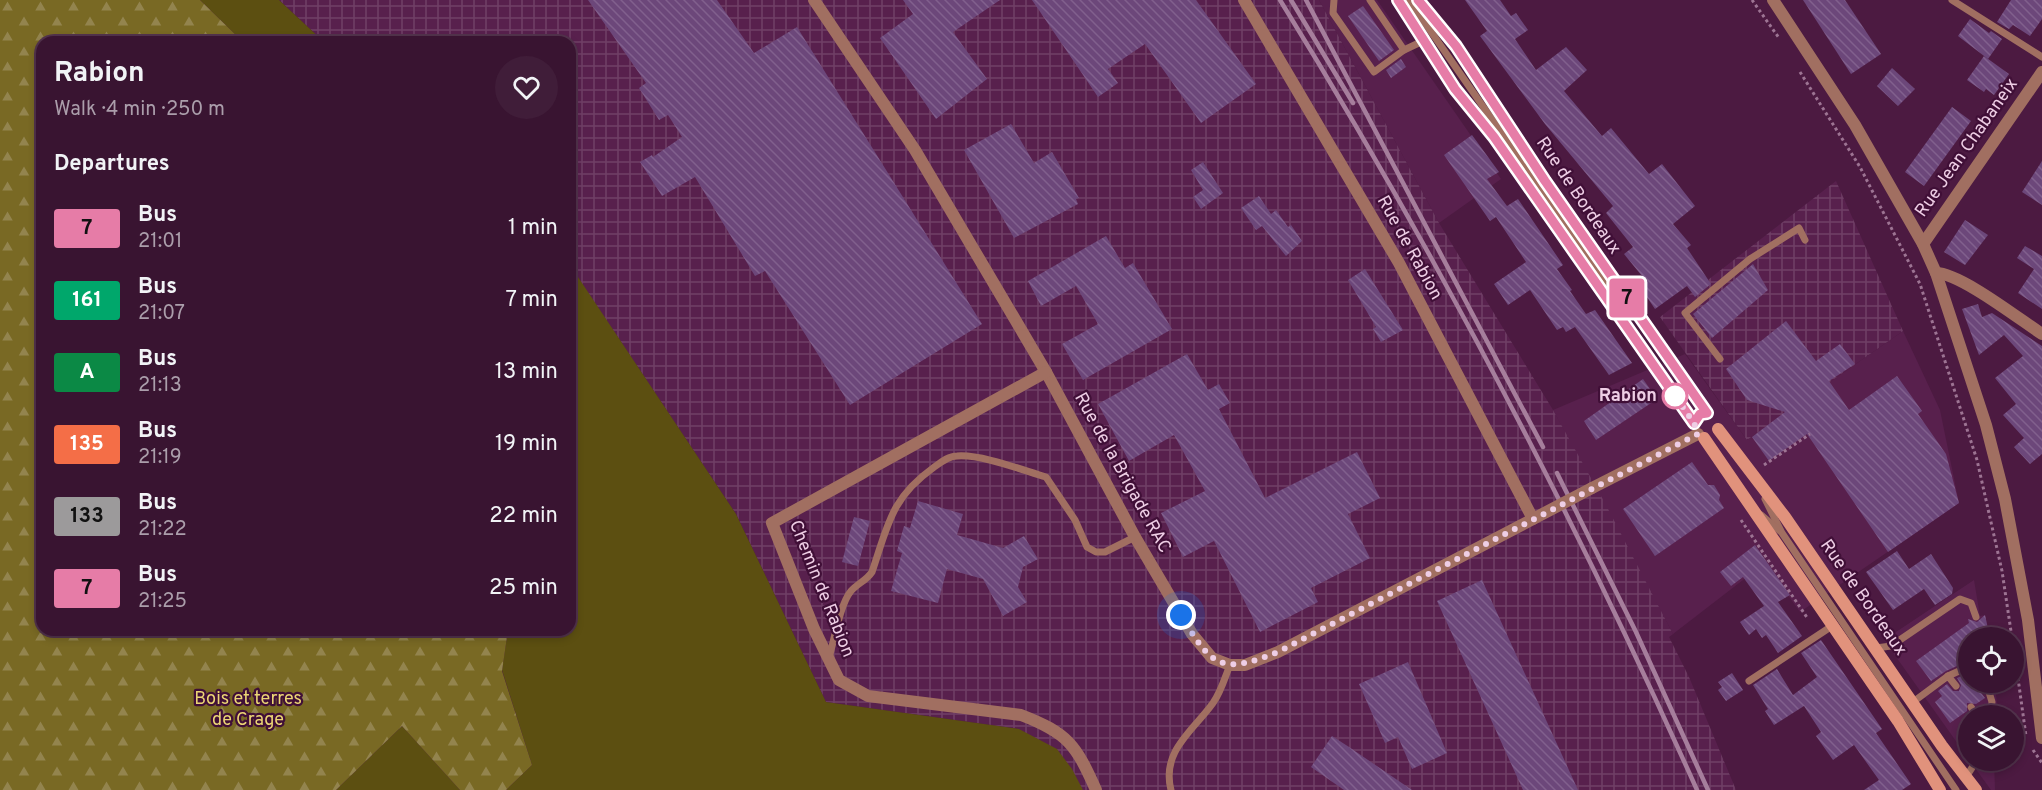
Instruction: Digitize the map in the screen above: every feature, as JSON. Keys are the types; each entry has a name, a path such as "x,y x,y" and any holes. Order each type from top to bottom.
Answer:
{"main road":[{"name":"Rue de Bordeaux","path":"1398,0 1423,41 1494,137 1898,721 1940,790"},
{"name":"Rue de Bordeaux","path":"1418,0 1456,46 1545,181 1707,413"},
{"path":"1707,413 1716,418 1718,429 1712,436 1698,432 1700,414 1707,413"},
{"name":"Rue de Bordeaux","path":"1718,429 1785,518 1976,790"}],"street":[{"name":"Rue de la Brigade RAC","path":"814,0 915,150 1046,372 1135,537 1192,634 1212,658 1230,664"},
{"name":"Rue de Rabion","path":"1244,0 1399,263 1533,519"},
{"path":"1773,0 1855,125 1923,244 1936,273 1986,425 2005,499 2028,620 2042,738"},
{"name":"Rue Jean Chabaneix","path":"1923,244 2042,72"},
{"path":"1936,273 1945,273 1961,282 2042,334"},
{"name":"Chemin de Rabion","path":"1046,372 772,522 814,629 840,680 868,696 1021,715 1061,735 1080,754 1096,790"},
{"path":"1230,664 1245,665 1278,652 1698,432"}],"lane":[{"path":"1334,0 1333,14 1374,72 1404,50 1423,41"},
{"path":"1370,0 1404,50"},
{"path":"1409,0 1609,288 1614,309"},
{"path":"1952,0 2042,57"},
{"path":"1719,359 1685,313 1750,259 1799,228 1805,240"},
{"path":"829,658 845,604 851,591 866,581 872,572 900,496 914,481 944,460 956,455 970,456 1046,477 1075,520 1087,547 1096,552 1105,552 1135,537"},
{"path":"1757,483 1782,533 1956,790"},
{"path":"1747,503 1782,533"},
{"path":"1876,648 1891,646 1960,599 1971,603 1976,617"},
{"path":"1749,681 1832,626"},
{"path":"1172,790 1169,766 1173,751 1215,701 1230,664"},
{"path":"1913,702 1948,676 1958,672"},
{"path":"1948,676 1956,686"},
{"path":"1966,777 1972,771"}],"path":[{"path":"1752,0 1784,46"},
{"path":"1796,64 1860,168 1920,284 1977,459 2002,571 2010,627"},
{"path":"1757,483 1764,465 1810,434"}],"shaded area":[{"path":"200,0 279,0 318,36 237,36"},
{"path":"279,0 1319,0 1439,223 1553,410 1606,505 1673,634 1669,637 1689,677 1736,790 1083,790 1019,729 826,702 736,514 617,336 576,284 576,36 318,36"},
{"path":"1319,0 1377,0 1501,179 1439,223"},
{"path":"1836,181 1903,331 1747,440 1660,317"},
{"path":"576,274 736,514 826,702 1019,729 1057,749 1072,769 1083,790 506,790 532,765 502,670 507,636 576,636"},
{"path":"1903,331 1940,410 1959,503 1800,612 1765,563 1673,634 1553,410 1685,354 1747,440"},
{"path":"1974,580 1980,616 1985,615 1988,627 1958,627 1958,693 1996,693 1997,705 1958,705 1958,744 1884,640"},
{"path":"402,726 460,790 336,790"},
{"path":"1977,771 1994,771 1995,790 1991,790"}],"green space":[{"name":"Bois et terres de Crage","path":"0,0 200,0 237,36 36,36 36,636 507,636 502,671 532,765 506,790 460,790 402,726 336,790 0,790"}],"building":[{"path":"588,0 717,0 754,53 797,27 982,324 850,405 765,271 755,276 695,177 662,196 640,162 652,155 653,157 682,137 668,115 659,120 639,88 646,83"},
{"path":"903,0 1000,0 953,32 987,79 936,119 880,38 913,14"},
{"path":"1032,0 1196,0 1256,84 1201,123 1145,44 1108,69 1118,83 1098,97"},
{"path":"1465,0 1500,0 1511,16 1516,13 1528,30 1515,39 1536,70 1566,47 1587,70 1564,91 1602,136 1611,128 1649,174 1662,164 1695,206 1673,224 1691,245 1687,248 1711,284 1695,297 1687,286 1655,309 1636,281 1642,276 1624,254 1633,247 1606,213 1613,206 1545,124 1480,36 1487,31"},
{"path":"1803,0 1845,0 1881,54 1851,74"},
{"path":"2011,0 2042,0 2042,19 2030,36 2013,25 2009,29 1997,22"},
{"path":"1363,6 1394,50 1379,61 1348,16"},
{"path":"1970,19 1989,33 1991,31 2002,39 1988,59 1958,36"},
{"path":"1984,56 2009,74 1994,95 1986,89 1984,92 1967,80"},
{"path":"1401,59 1406,67 1391,78 1386,70"},
{"path":"1892,68 1915,89 1898,106 1877,86"},
{"path":"1952,107 1971,121 1924,186 1905,172"},
{"path":"1011,124 1034,163 1052,152 1079,198 1076,199 1078,204 1014,238 964,150"},
{"path":"1472,135 1499,172 1487,179 1507,206 1518,199 1563,265 1557,269 1572,290 1570,291 1586,314 1595,310 1632,363 1609,375 1575,327 1566,332 1563,327 1557,330 1530,290 1508,305 1494,284 1526,262 1496,217 1490,221 1444,155"},
{"path":"2042,161 2042,205 2022,192"},
{"path":"1203,162 1223,193 1201,209 1193,197 1203,190 1191,170"},
{"path":"1259,196 1271,214 1276,210 1288,227 1291,225 1302,241 1286,256 1262,226 1256,230 1241,208"},
{"path":"1965,220 1988,235 1965,265 1944,252"},
{"path":"1106,236 1125,268 1133,263 1172,329 1083,380 1062,344 1098,324 1076,286 1041,306 1028,281"},
{"path":"2025,246 2042,256 2042,309 2018,293 2034,269 2017,258"},
{"path":"1753,264 1768,290 1712,338 1693,314"},
{"path":"1365,269 1403,330 1381,342 1373,329 1376,327 1348,280"},
{"path":"1978,304 1982,317 1992,313 2042,346 2042,454 2030,464 2014,447 2024,438 2003,415 2016,404 1995,378 2023,356 2004,335 1979,355 1962,309"},
{"path":"1786,321 1816,361 1840,344 1855,364 1829,381 1849,410 1897,376 1922,411 1918,414 1946,454 1959,503 1888,552 1807,434 1769,461 1752,437 1785,412 1747,400 1726,369"},
{"path":"1187,354 1208,390 1219,384 1230,403 1219,409 1265,498 1357,452 1380,498 1348,514 1370,558 1311,588 1318,602 1260,632 1214,541 1183,557 1161,513 1205,491 1174,435 1129,461 1098,404"},
{"path":"1643,379 1657,399 1596,440 1584,421"},
{"path":"1692,462 1708,485 1714,485 1724,508 1655,556 1623,509"},
{"path":"918,501 963,514 957,535 1003,548 1024,536 1038,559 1023,567 1018,587 1027,602 1003,616 983,579 947,569 938,603 891,591 902,553 897,551 904,526 910,528"},
{"path":"854,517 870,521 858,566 842,562"},
{"path":"1755,545 1790,595 1778,602 1802,636 1778,653 1766,635 1762,638 1756,629 1749,635 1740,622 1764,606 1743,577 1731,586 1720,572"},
{"path":"1897,551 1909,569 1931,554 1953,588 1952,594 1935,605 1924,589 1893,610 1866,572"},
{"path":"1482,580 1578,790 1523,790 1437,601"},
{"path":"1985,615 1988,627 1963,627 1969,623 1968,619 1977,622"},
{"path":"1958,631 1958,666 1931,681 1916,661"},
{"path":"1821,640 1882,729 1876,733 1911,784 1902,790 1864,790 1879,780 1854,745 1833,760 1816,736 1821,732 1804,706 1774,725 1765,711 1768,709 1753,685 1777,669 1793,695 1817,677 1801,653"},
{"path":"1408,662 1447,753 1412,769 1398,737 1385,743 1359,684"},
{"path":"1732,673 1743,690 1726,701 1718,690 1722,687 1718,682"},
{"path":"1947,684 1953,691 1981,693 1985,698 1976,704 1958,705 1958,717 1950,723 1935,702 1942,696 1938,691"},
{"path":"1332,736 1412,790 1344,790 1311,767"}],"railway":[{"path":"1280,0 1394,192 1502,388 1602,588 1697,790"},
{"path":"1291,0 1353,103"},
{"path":"1306,0 1543,447"},
{"path":"1557,473 1636,632 1708,790"}],"bus line":[{"name":"7","path":"1398,0 1455,89 1494,137 1694,423 1700,414 1707,413 1545,181 1456,46 1418,0"}],"place":[{"name":"Rabion","path":"1675,396"}],"route":[{"path":"1181,615 1192,634 1212,658 1230,664 1245,665 1278,652 1698,434 1694,423 1675,396"}]}
